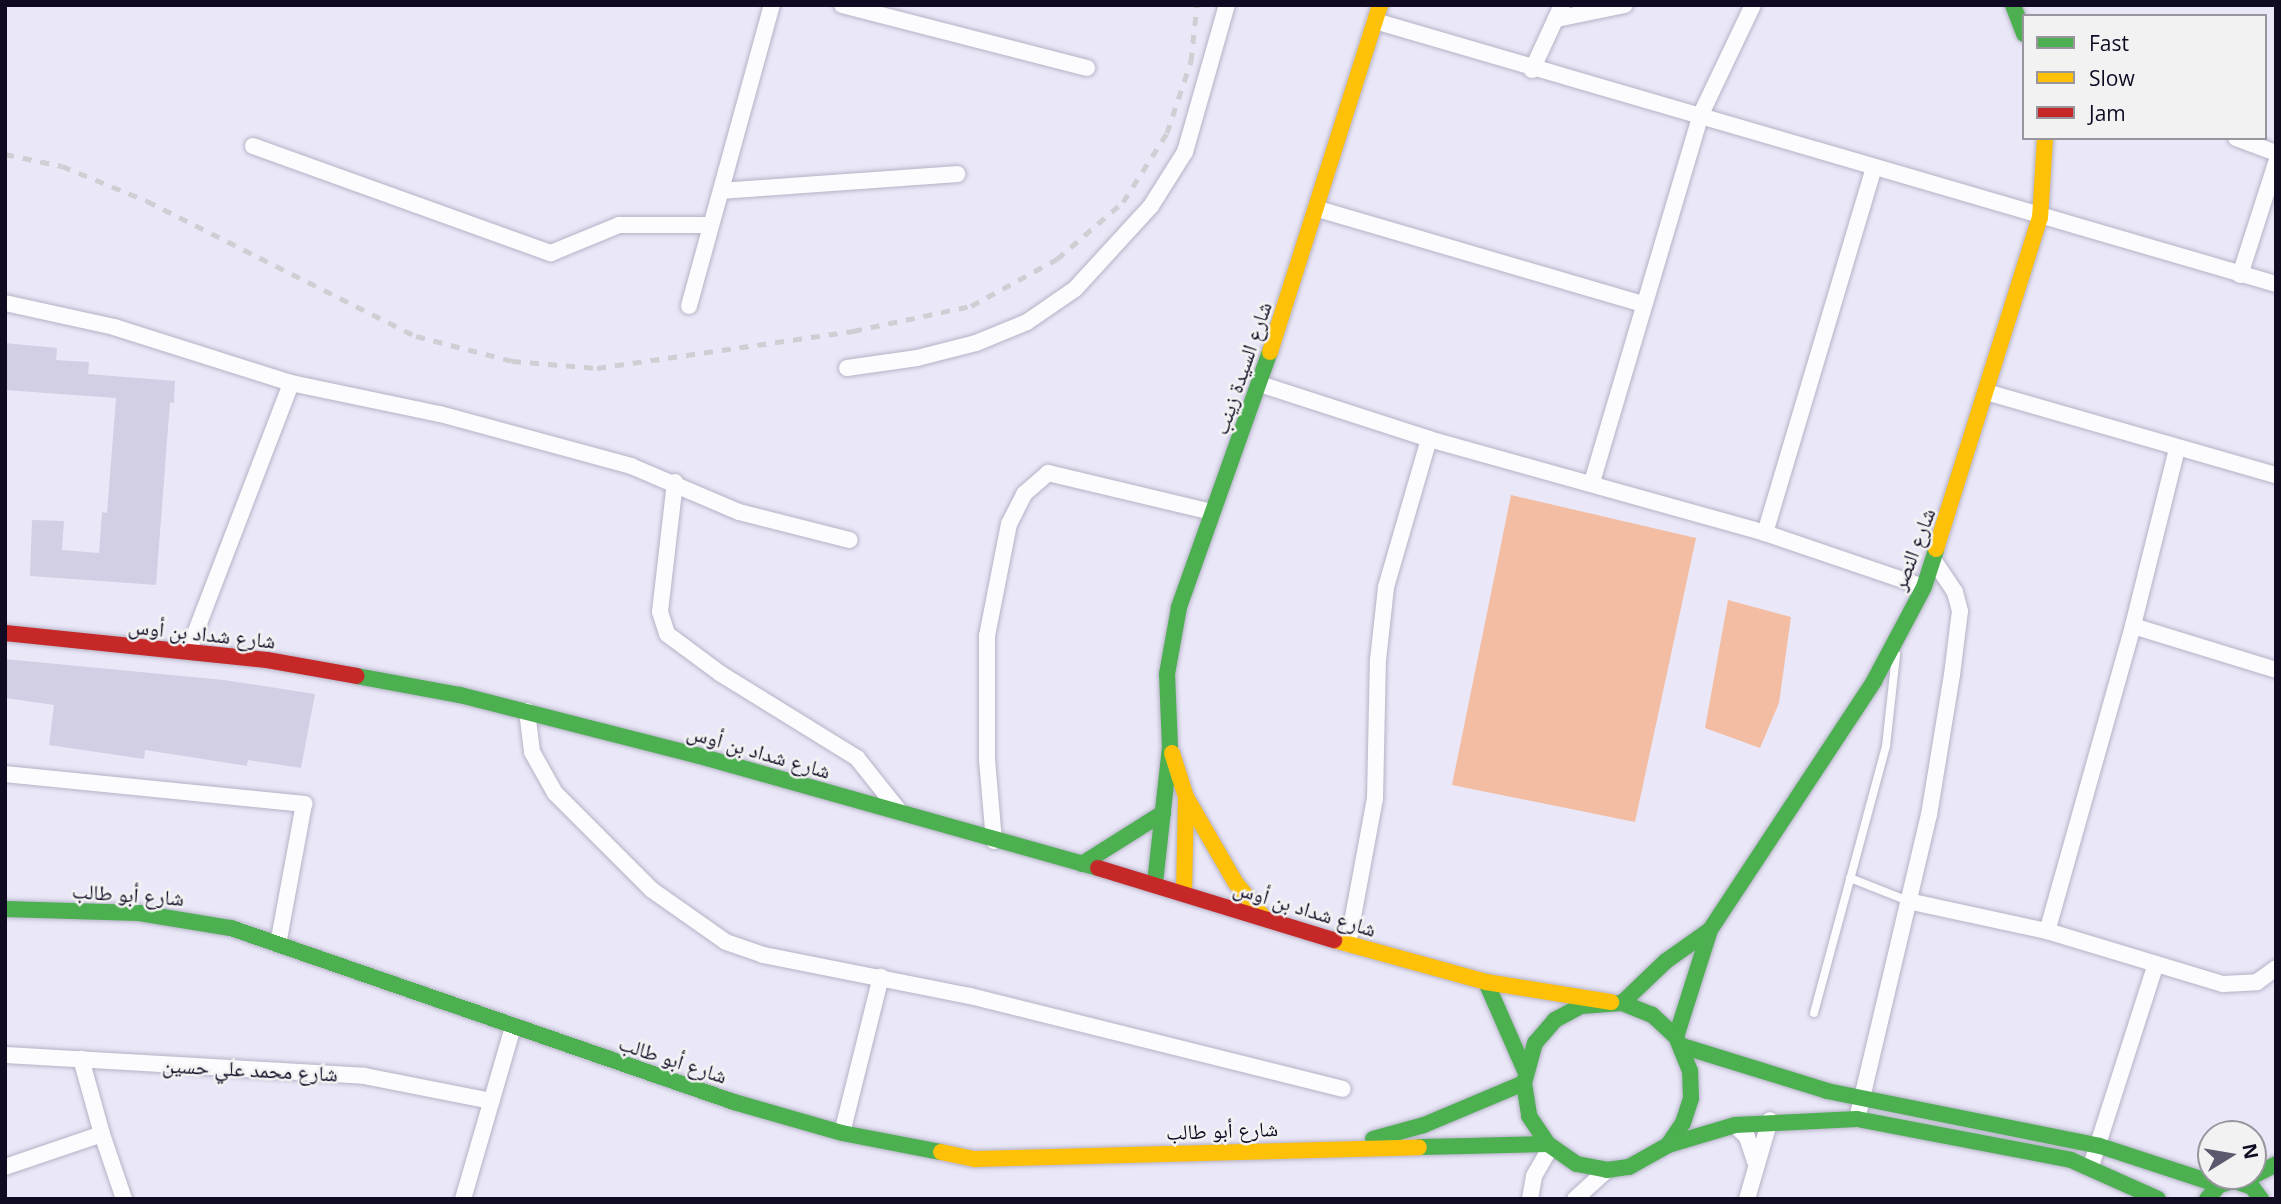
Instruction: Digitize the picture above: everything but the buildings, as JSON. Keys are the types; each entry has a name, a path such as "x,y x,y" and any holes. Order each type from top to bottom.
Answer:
{"street":[{"path":"689,306 709,225 721,191 772,5"},
{"path":"842,5 1087,68"},
{"path":"847,368 917,358 976,343 1027,322 1075,289 1151,206 1185,152 1227,5"},
{"path":"1531,70 1559,12 1625,5"},
{"path":"1592,482 1642,304 1701,114 1753,5"},
{"path":"2013,5 2022,28"},
{"path":"1378,13 1531,70 1701,114 2040,218 2276,284"},
{"name":"شارع السيدة زينب","path":"1155,883 1170,748 1167,674 1170,646 1212,512 1260,384 1318,209 1378,13"},
{"name":"شارع النصر","path":"1679,1041 1710,930 1801,797 1899,636 1924,587 2040,218 2045,140"},
{"path":"2241,140 2276,153"},
{"path":"253,146 551,253 619,225 709,225"},
{"path":"2240,275 2276,163"},
{"path":"1765,533 1874,168"},
{"path":"721,191 957,174"},
{"path":"1318,209 1642,304"},
{"path":"5,303 114,327 291,383 440,414 675,482 775,524 850,540"},
{"path":"188,652 291,383"},
{"path":"1260,384 1429,439 1592,482 1765,533 1924,587"},
{"path":"1986,392 2177,449 2276,475"},
{"path":"1348,944 1376,799 1378,660 1386,587 1429,439"},
{"path":"2047,931 2133,626 2177,449"},
{"path":"994,841 987,760 987,636 1009,524 1024,494 1048,473 1212,512"},
{"path":"675,482 660,612 667,634 721,674 857,758 900,812"},
{"path":"1857,1119 1929,815 1959,620 1955,593 1934,561"},
{"path":"2133,626 2276,670"},
{"name":"شارع شداد بن أوس","path":"5,633 332,670 527,710 900,812 994,841 1184,891 1265,919 1486,982 1616,1002"},
{"path":"527,710 532,752 555,793 613,854 689,918 745,949 881,977 1343,1089"},
{"name":"شارع السيدة زينب","path":"1170,748 1186,797 1184,891"},
{"path":"5,774 304,804 278,943"},
{"path":"1186,797 1235,882 1265,919"},
{"path":"1082,863 1163,813"},
{"path":"1908,901 2047,931 2156,964 2240,984 2257,982 2276,968"},
{"name":"شارع أبو طالب","path":"5,909 168,916 278,943 513,1027 842,1133 1000,1161 1344,1146 1549,1146"},
{"name":"شارع النصر","path":"1616,1002 1666,961 1710,930"},
{"path":"2091,1166 2100,1146 2156,964"},
{"path":"842,1133 881,977"},
{"path":"1486,982 1525,1077 1530,1116 1549,1146 1577,1164 1607,1170 1639,1163 1668,1145 1735,1125 1770,1120 1857,1119 1966,1136 2091,1166 2158,1199"},
{"path":"1525,1077 1535,1043 1555,1020 1581,1006 1616,1002 1652,1015 1679,1041 1690,1071 1691,1098 1683,1123 1668,1145"},
{"path":"463,1199 513,1027"},
{"path":"1679,1041 1861,1097 2100,1146 2197,1178"},
{"name":"شارع محمد علي حسين","path":"5,1055 364,1076 492,1101"},
{"path":"81,1059 124,1199"},
{"name":"شارع أبو طالب","path":"1344,1146 1424,1125 1525,1077"},
{"path":"1747,1199 1755,1161 1770,1120"},
{"path":"1735,1125 1747,1137 1755,1161"},
{"path":"5,1167 102,1134"},
{"path":"1530,1199 1534,1175 1549,1146"},
{"path":"1575,1199 1607,1170"}],"lane":[{"path":"1814,1013 1886,746 1899,636"},
{"path":"1850,878 1908,901"}],"shaded area":[{"path":"1511,495 1696,538 1635,822 1452,785"},
{"path":"1728,600 1791,617 1779,703 1760,748 1705,728"}],"railway":[{"path":"5,154 62,166 147,201 416,336 512,361 597,368 853,331 971,306 1057,259 1123,202 1167,133 1191,61 1197,5"}],"traffic: fast":[{"path":"2013,5 2022,29"},
{"path":"1155,883 1170,748 1167,674 1179,607 1270,352"},
{"path":"1676,1037 1710,930 1874,681 1924,587 1936,549"},
{"path":"357,676 460,695 696,755 1098,868"},
{"path":"1082,864 1163,813"},
{"path":"5,909 139,913 231,928 734,1102 842,1133 941,1152"},
{"path":"1622,1003 1666,961 1710,930"},
{"path":"1486,982 1525,1071"},
{"path":"1668,1145 1683,1123 1691,1098 1690,1071 1676,1037 1652,1015 1622,1003 1581,1006 1555,1020 1535,1043 1524,1083 1529,1116 1548,1144 1577,1164 1607,1170 1629,1167 1668,1145 1735,1125 1857,1119 2071,1160 2158,1199"},
{"path":"1682,1046 1827,1091 2100,1146 2197,1178"},
{"path":"1373,1139 1424,1125 1524,1083"},
{"path":"1419,1147 1548,1144"},
{"path":"2267,1169 2276,1164"},
{"path":"2207,1199 2219,1185 2234,1181 2252,1187 2261,1199"}],"traffic: slow":[{"path":"1270,352 1380,5"},
{"path":"1936,549 2040,218 2045,140"},
{"path":"1172,753 1186,797 1184,891"},
{"path":"1186,797 1235,882 1265,919"},
{"path":"1334,940 1486,982 1611,1002"},
{"path":"941,1152 975,1159 1419,1147"}],"traffic: jam":[{"path":"5,633 267,660 357,676"},
{"path":"1098,868 1334,940"}]}
